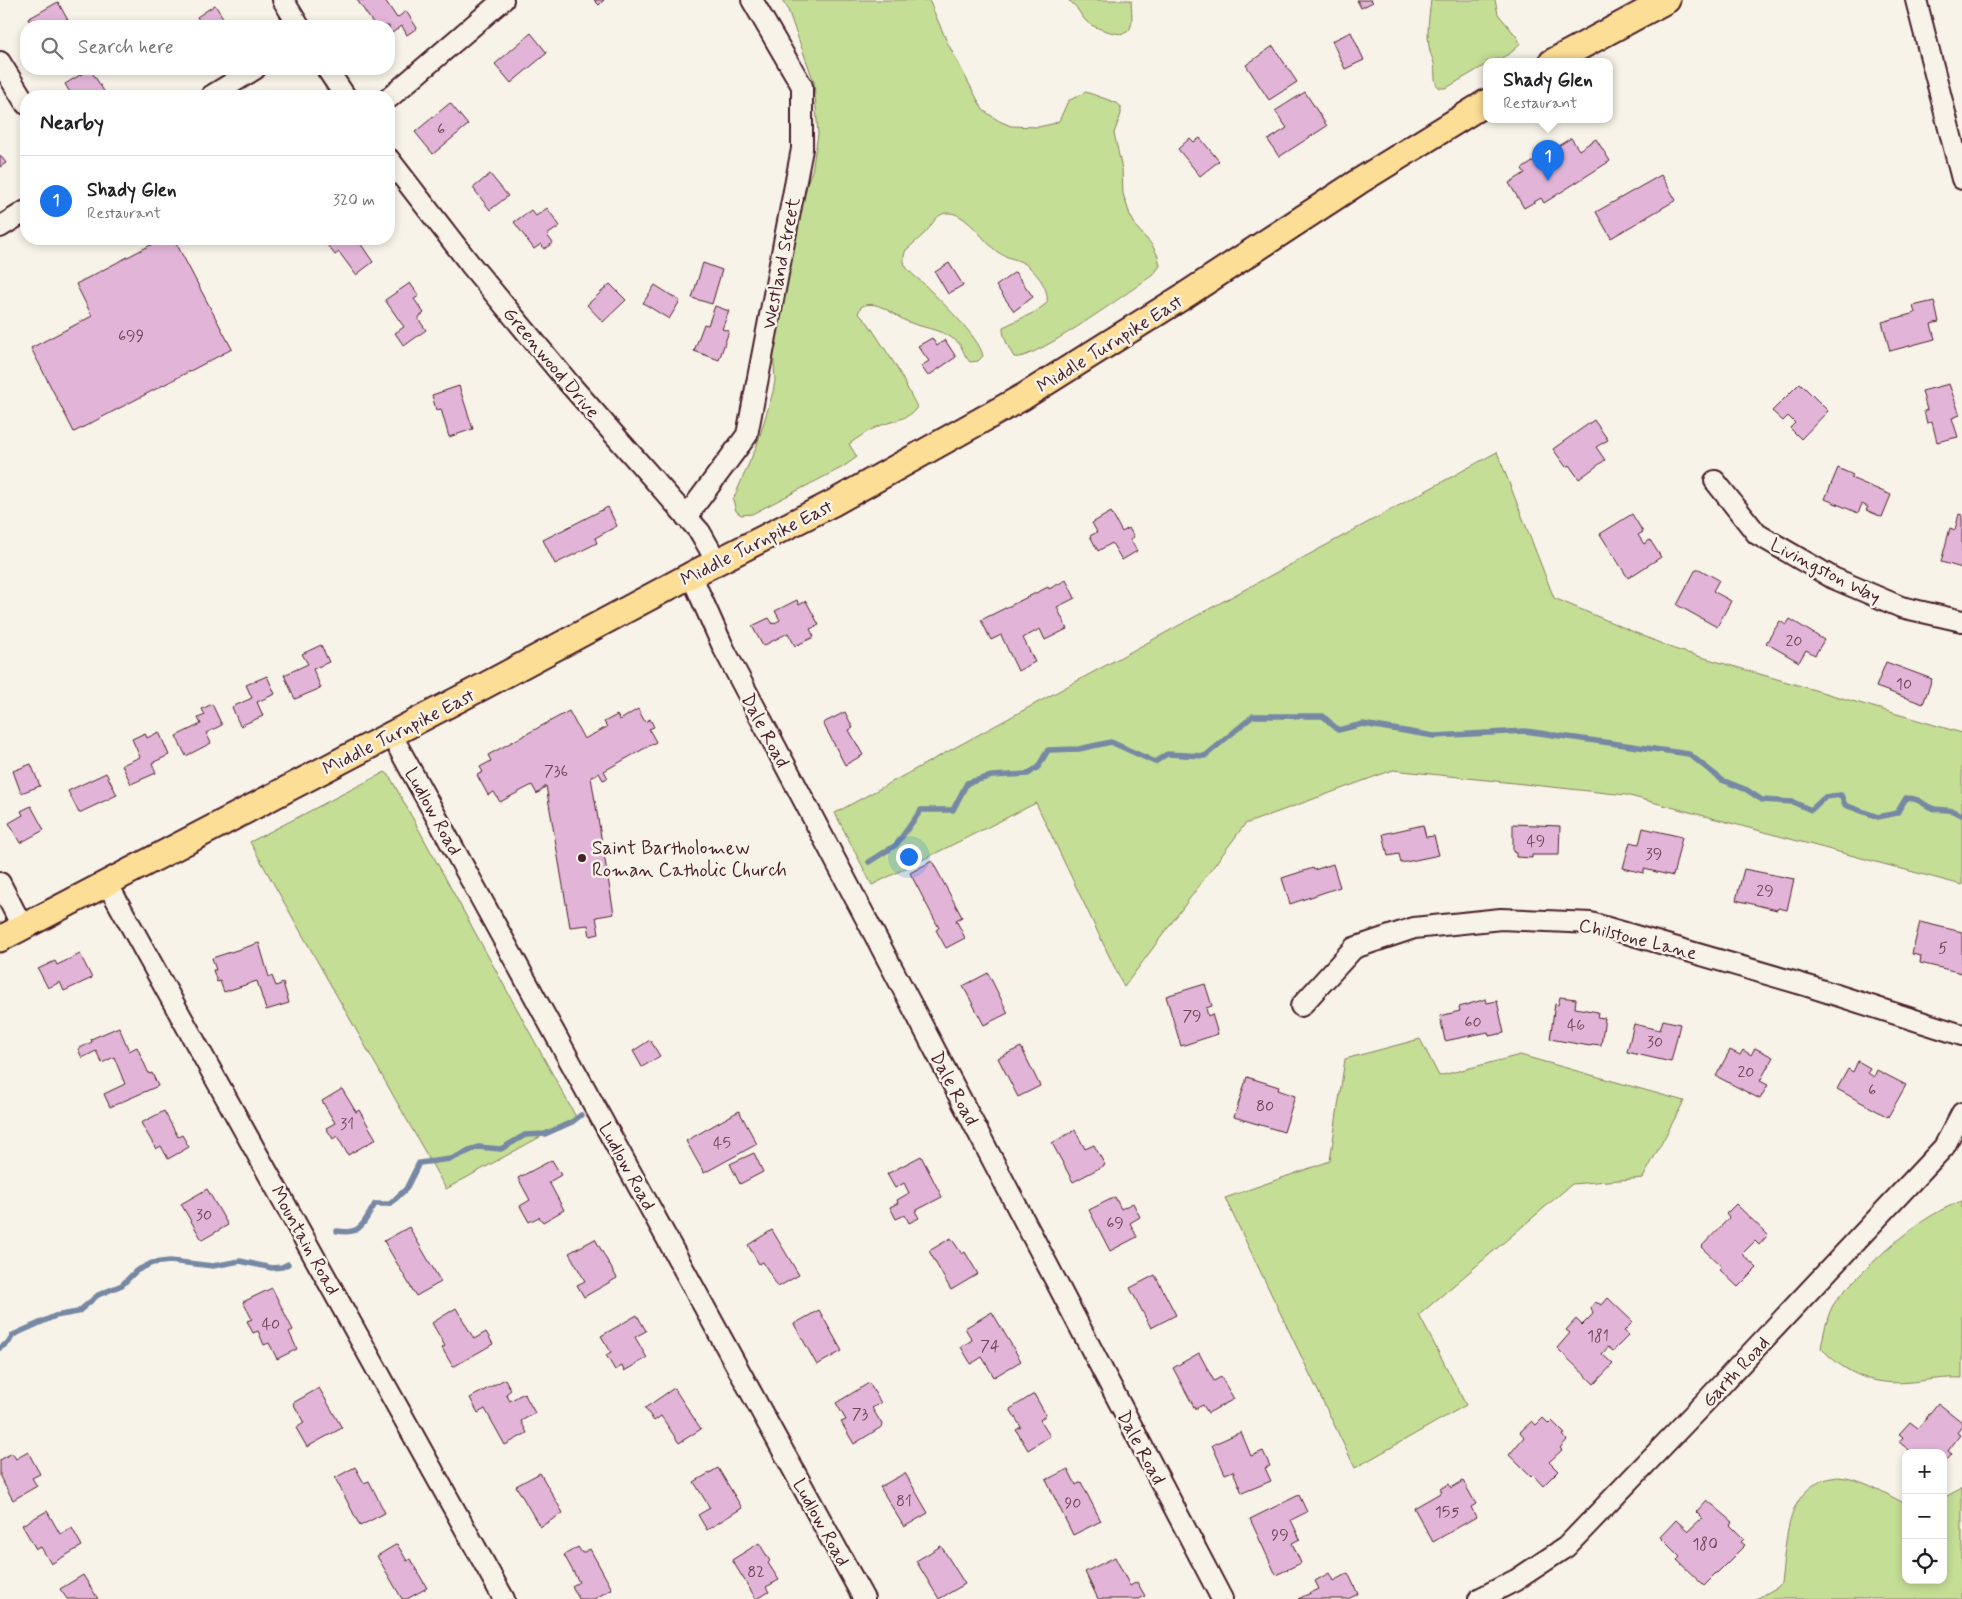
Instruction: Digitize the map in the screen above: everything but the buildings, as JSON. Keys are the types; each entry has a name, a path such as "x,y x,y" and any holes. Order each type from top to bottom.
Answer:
{"main road":[{"path":"1559,58 1667,0"},
{"name":"Middle Turnpike East","path":"0,938 571,640 691,575 833,503 1023,397 1483,105"}],"street":[{"path":"283,0 295,20"},
{"path":"395,93 503,0"},
{"name":"Westland Street","path":"686,517 748,435 802,149 802,86 752,0"},
{"path":"1916,0 1962,179"},
{"path":"0,62 20,94"},
{"path":"221,90 245,75"},
{"path":"331,75 340,90"},
{"name":"Greenwood Drive","path":"395,167 488,286 567,381 700,532 717,562"},
{"path":"0,227 20,215"},
{"name":"Livingston Way","path":"1715,481 1757,534 1824,573 1901,607 1962,621"},
{"name":"Dale Road","path":"691,575 724,649 912,1004 1222,1599"},
{"name":"Ludlow Road","path":"391,734 864,1599"},
{"path":"0,883 22,926"},
{"name":"Mountain Road","path":"107,883 504,1599"},
{"name":"Chilstone Lane","path":"1301,1006 1354,948 1414,928 1501,919 1592,922 1962,1034"},
{"name":"Garth Road","path":"1479,1599 1516,1580 1566,1547 1708,1399 1944,1147 1962,1113"}],"green space":[{"path":"782,0 929,0 947,42 983,110 999,121 1011,126 1038,127 1059,121 1068,101 1086,92 1117,103 1121,107 1121,114 1114,133 1122,169 1123,194 1130,215 1137,228 1152,245 1158,256 1160,266 1153,275 1061,337 1025,355 1014,357 1005,338 1003,327 1035,312 1047,303 1043,283 1025,264 1004,256 995,250 961,217 948,213 940,215 926,232 906,250 904,263 967,329 983,356 978,361 970,362 960,345 949,336 910,323 876,305 868,304 861,307 858,313 868,323 896,366 917,407 909,415 873,429 849,444 857,457 843,467 752,514 741,515 736,511 733,500 757,445 773,392 775,380 773,348 798,205 812,171 818,134 814,82 787,7"},
{"path":"1068,0 1131,0 1131,27 1124,33 1117,33 1096,27 1086,21"},
{"path":"1431,0 1495,0 1498,14 1520,43 1518,47 1500,58 1483,58 1483,66 1443,88 1439,87 1435,81 1434,63 1428,39"},
{"path":"1497,452 1554,598 1674,649 1962,733 1962,885 1626,795 1393,770 1245,824 1124,987 1036,803 872,885 835,813"},
{"path":"385,772 389,775 576,1117 446,1189 250,842"},
{"path":"1420,1039 1439,1076 1520,1055 1684,1101 1643,1178 1572,1184 1419,1315 1466,1405 1355,1468 1225,1198 1330,1161 1345,1059"},
{"path":"1962,1201 1962,1378 1898,1383 1873,1380 1851,1372 1821,1348 1825,1327 1830,1311 1835,1303 1852,1283 1907,1232 1934,1214"},
{"path":"1838,1477 1848,1478 1874,1487 1902,1502 1902,1584 1947,1584 1947,1496 1962,1488 1962,1599 1756,1599 1778,1587 1781,1583 1787,1533 1792,1516 1798,1502 1807,1490 1820,1482"}],"waterway":[{"path":"869,862 896,845 921,810 953,810 967,783 992,776 1028,774 1038,767 1048,750 1079,749 1111,742 1155,762 1167,754 1205,756 1253,716 1323,716 1338,730 1363,724 1434,736 1525,731 1689,754 1722,780 1747,790 1762,800 1793,802 1811,810 1825,797 1841,795 1845,805 1878,817 1897,813 1906,798 1916,799 1931,808 1962,815"},
{"path":"337,1231 345,1232 357,1229 364,1222 375,1204 390,1204 406,1189 419,1163 451,1159 478,1147 501,1149 525,1135 545,1134 572,1122 581,1115"},
{"path":"0,1348 9,1342 13,1335 55,1316 78,1312 98,1295 122,1285 136,1271 152,1263 170,1261 213,1266 240,1261 272,1268 288,1264"}],"place":[{"name":"Shady Glen","path":"1548,181"},
{"name":"Saint Bartholomew Roman Catholic Church","path":"582,858"}]}
